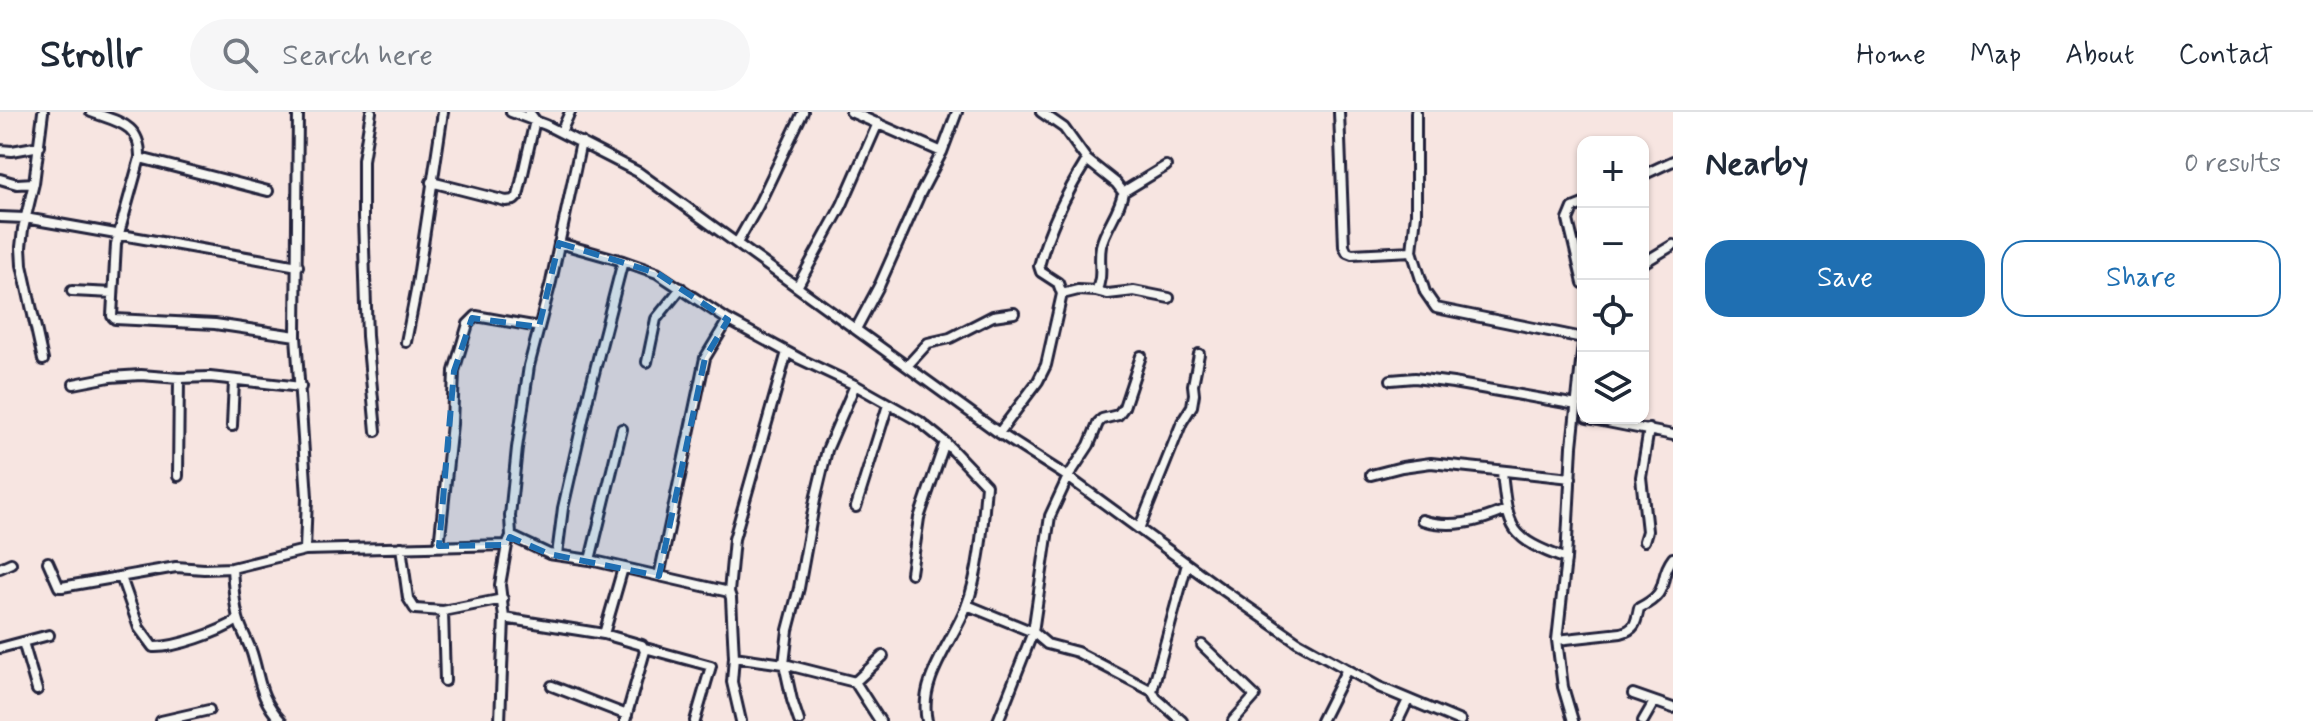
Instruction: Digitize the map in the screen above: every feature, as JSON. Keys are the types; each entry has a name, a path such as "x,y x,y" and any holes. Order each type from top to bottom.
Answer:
{"street":[{"path":"43,112 34,183 21,247 22,265 43,360"},
{"path":"91,112 122,123 136,133 140,145 140,158 114,256 112,316 121,321 215,324 296,336"},
{"path":"298,112 296,336 307,497 305,550"},
{"path":"371,112 363,160 363,218 367,336 376,431"},
{"path":"406,342 443,112"},
{"path":"511,112 532,116 638,172 999,433 1068,477 1298,642 1434,716 1460,721"},
{"path":"561,132 570,112"},
{"path":"737,243 803,112"},
{"path":"851,112 942,152"},
{"path":"856,329 942,152 957,112"},
{"path":"1041,112 1064,128 1087,160 1123,192 1121,204 1101,247 1101,281 1096,291"},
{"path":"1339,112 1344,246 1347,252 1412,251"},
{"path":"1416,112 1416,214 1412,251 1425,292 1436,308 1577,340"},
{"path":"431,182 506,201 514,200 518,196 532,116"},
{"path":"797,287 842,205 878,123"},
{"path":"500,721 504,618 500,585 509,540 517,448 529,366 581,142"},
{"path":"0,150 40,146"},
{"path":"140,158 268,191"},
{"path":"999,433 1038,381 1046,365 1062,294 1058,283 1041,272 1039,266 1054,220 1087,160"},
{"path":"1649,172 1673,161"},
{"path":"1123,192 1166,166"},
{"path":"0,179 17,184 34,183"},
{"path":"1577,206 1573,208 1568,220 1582,280"},
{"path":"0,217 25,218 298,266"},
{"path":"559,243 657,273 728,320 919,421 945,442 986,485 982,541 967,605 935,669 925,709 927,721"},
{"path":"1649,259 1673,245"},
{"path":"557,555 563,508 623,261"},
{"path":"647,362 656,319 681,288"},
{"path":"1062,294 1078,290 1108,294 1134,291 1169,298"},
{"path":"72,291 113,293"},
{"path":"907,366 928,343 950,338 993,316 1014,313"},
{"path":"439,546 452,424 454,371 468,324 476,316 539,327"},
{"path":"659,576 705,358 728,320"},
{"path":"741,721 732,682 734,657 729,592 734,539 787,352"},
{"path":"1139,529 1182,422 1192,406 1199,354"},
{"path":"998,721 1033,632 1050,516 1098,423 1118,415 1124,407 1141,356"},
{"path":"74,384 141,375 210,377 301,387"},
{"path":"178,476 179,378"},
{"path":"1391,380 1415,378 1453,383 1577,405"},
{"path":"232,426 234,381"},
{"path":"799,721 784,664 790,617 799,588 827,450 855,385"},
{"path":"856,507 888,405"},
{"path":"1573,721 1563,687 1557,640 1571,478 1581,424"},
{"path":"1621,424 1673,435"},
{"path":"590,560 622,429"},
{"path":"1644,541 1647,531 1641,477 1649,429"},
{"path":"911,573 919,518 945,442"},
{"path":"1371,475 1431,463 1571,478"},
{"path":"1502,472 1506,510 1515,532 1526,541 1566,559"},
{"path":"1422,520 1470,523 1506,510"},
{"path":"48,562 59,587 176,567 232,568 305,550 439,546 509,540 557,555 729,592"},
{"path":"401,547 408,598 415,609 443,611 503,599"},
{"path":"1557,640 1630,630 1636,625 1639,608 1660,594 1673,558"},
{"path":"0,568 11,563"},
{"path":"1152,691 1187,564"},
{"path":"232,568 238,620 252,654 261,689 269,707 281,721"},
{"path":"604,634 623,568"},
{"path":"121,577 139,628 153,647 166,648 238,620"},
{"path":"967,605 1033,632 1047,644 1077,652 1152,691 1182,721"},
{"path":"443,611 445,681"},
{"path":"504,618 604,634 711,666 695,721"},
{"path":"0,648 49,635"},
{"path":"23,642 37,690"},
{"path":"1202,645 1255,696 1233,721"},
{"path":"552,686 626,718 645,648"},
{"path":"855,682 883,656"},
{"path":"734,657 784,664 855,682 880,721"},
{"path":"1321,721 1347,669"},
{"path":"1633,694 1673,708"},
{"path":"1398,721 1408,700"},
{"path":"1643,721 1654,702"},
{"path":"161,721 209,710"}],"highlighted area":[{"path":"559,243 657,273 728,320 705,358 659,576 549,554 510,537 507,545 439,546 454,371 472,318 539,327"}]}
